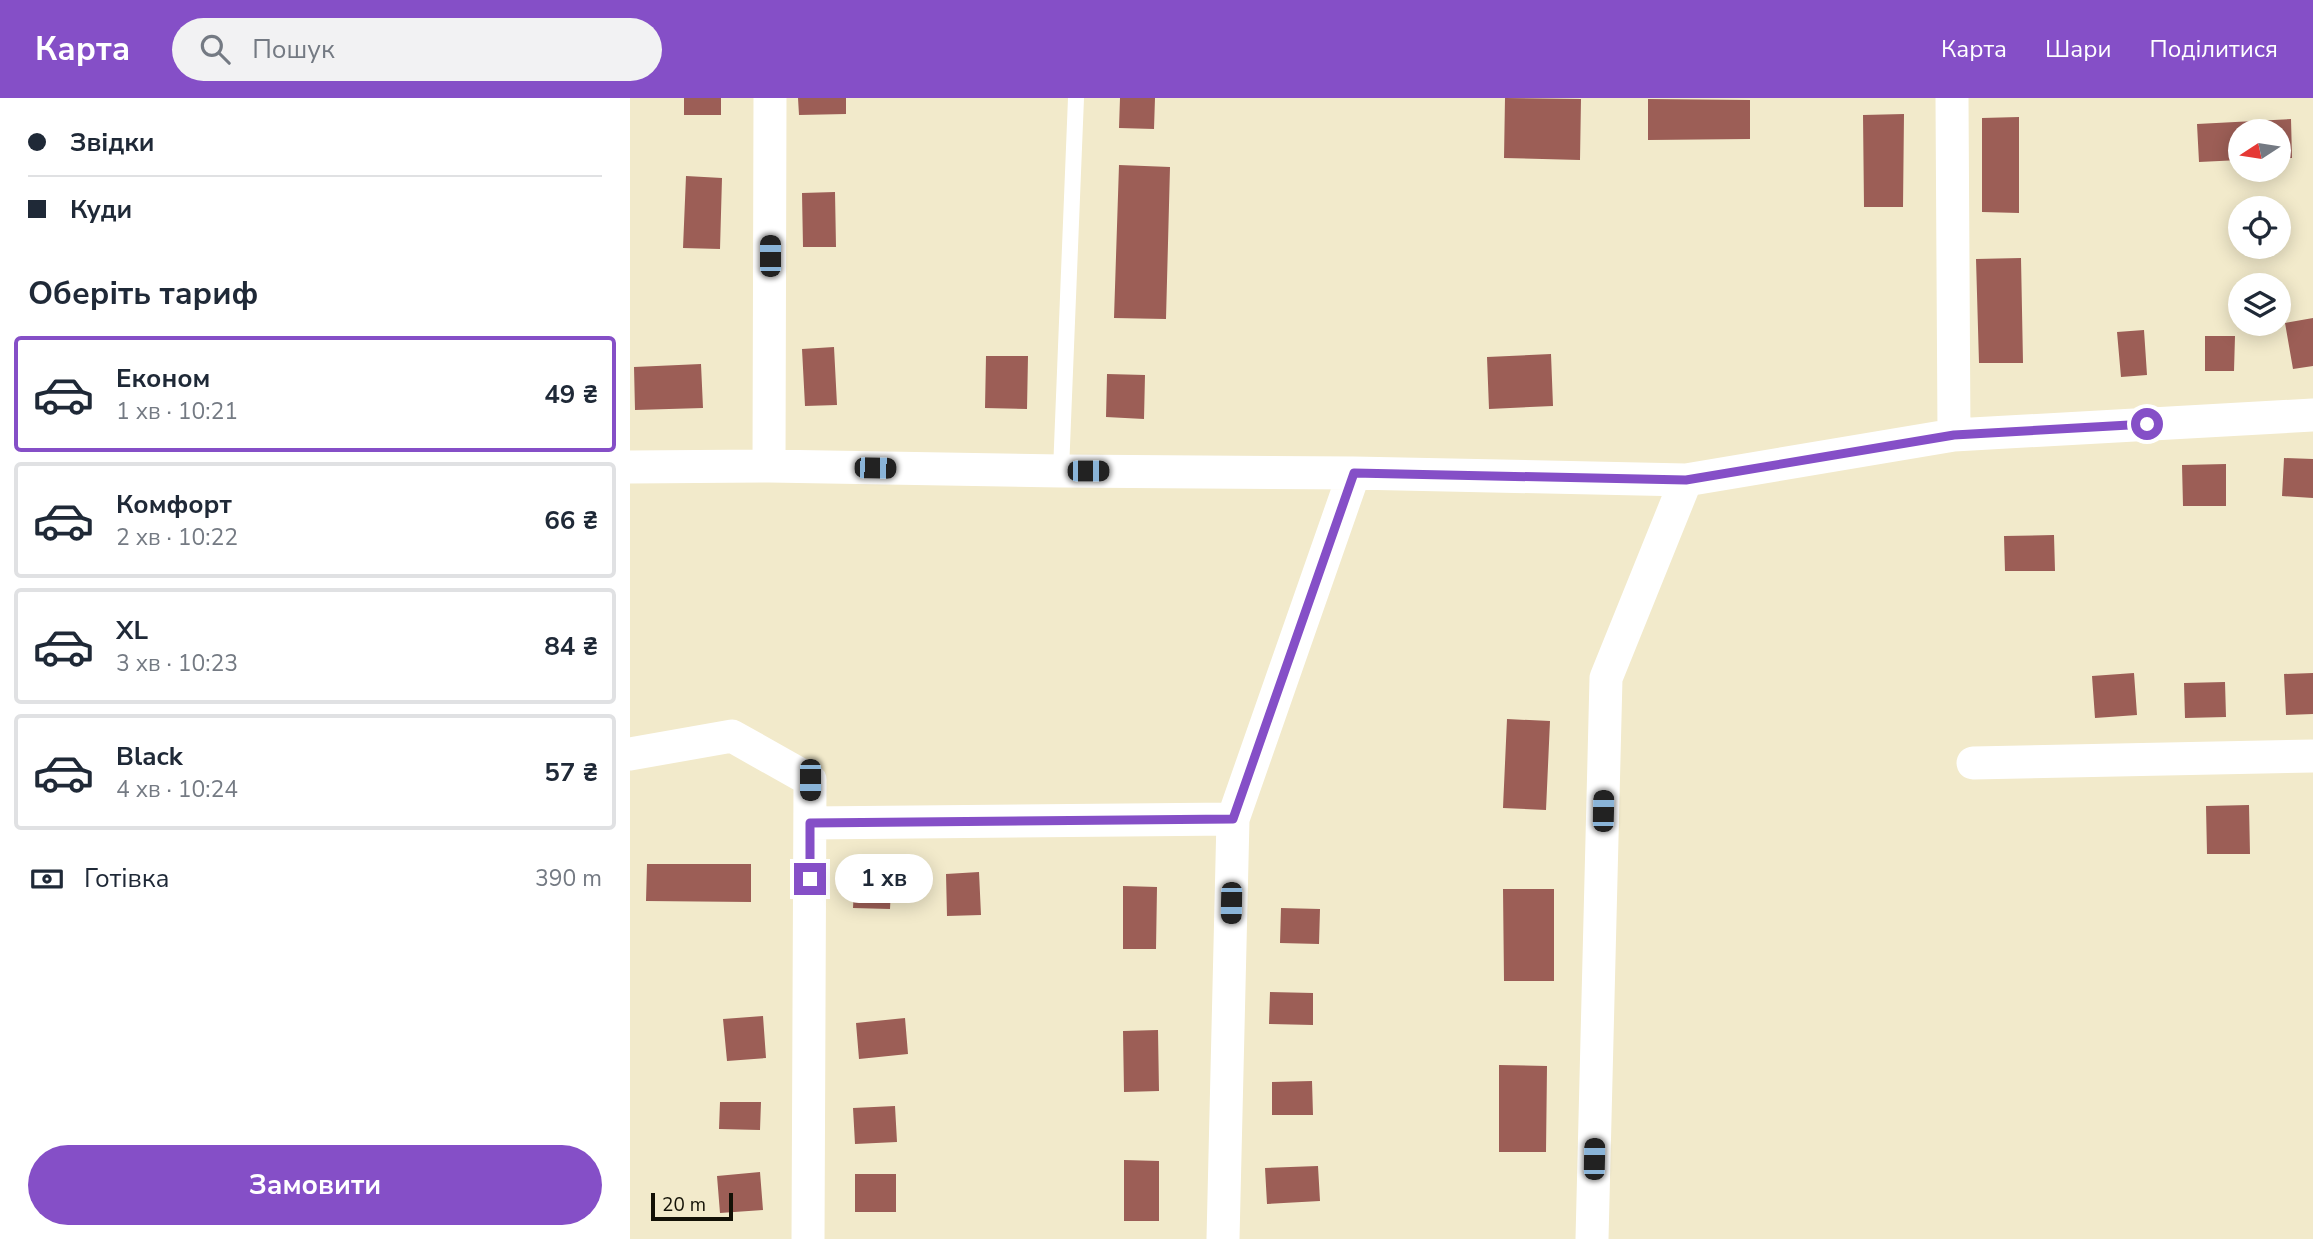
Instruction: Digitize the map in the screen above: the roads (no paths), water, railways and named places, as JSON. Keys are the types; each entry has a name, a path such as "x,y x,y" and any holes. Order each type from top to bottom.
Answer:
{"street":[{"path":"769,466 770,98"},
{"path":"1952,98 1954,435"},
{"path":"630,467 769,466 1354,473 1686,480 1954,435 2313,415"},
{"path":"1223,1239 1233,819 1354,473"},
{"path":"1592,1239 1606,678 1686,480"},
{"path":"630,754 732,736 810,780 808,1239"},
{"path":"1973,763 2313,756"},
{"path":"810,823 1233,819"}],"lane":[{"path":"1061,471 1076,98"}]}
